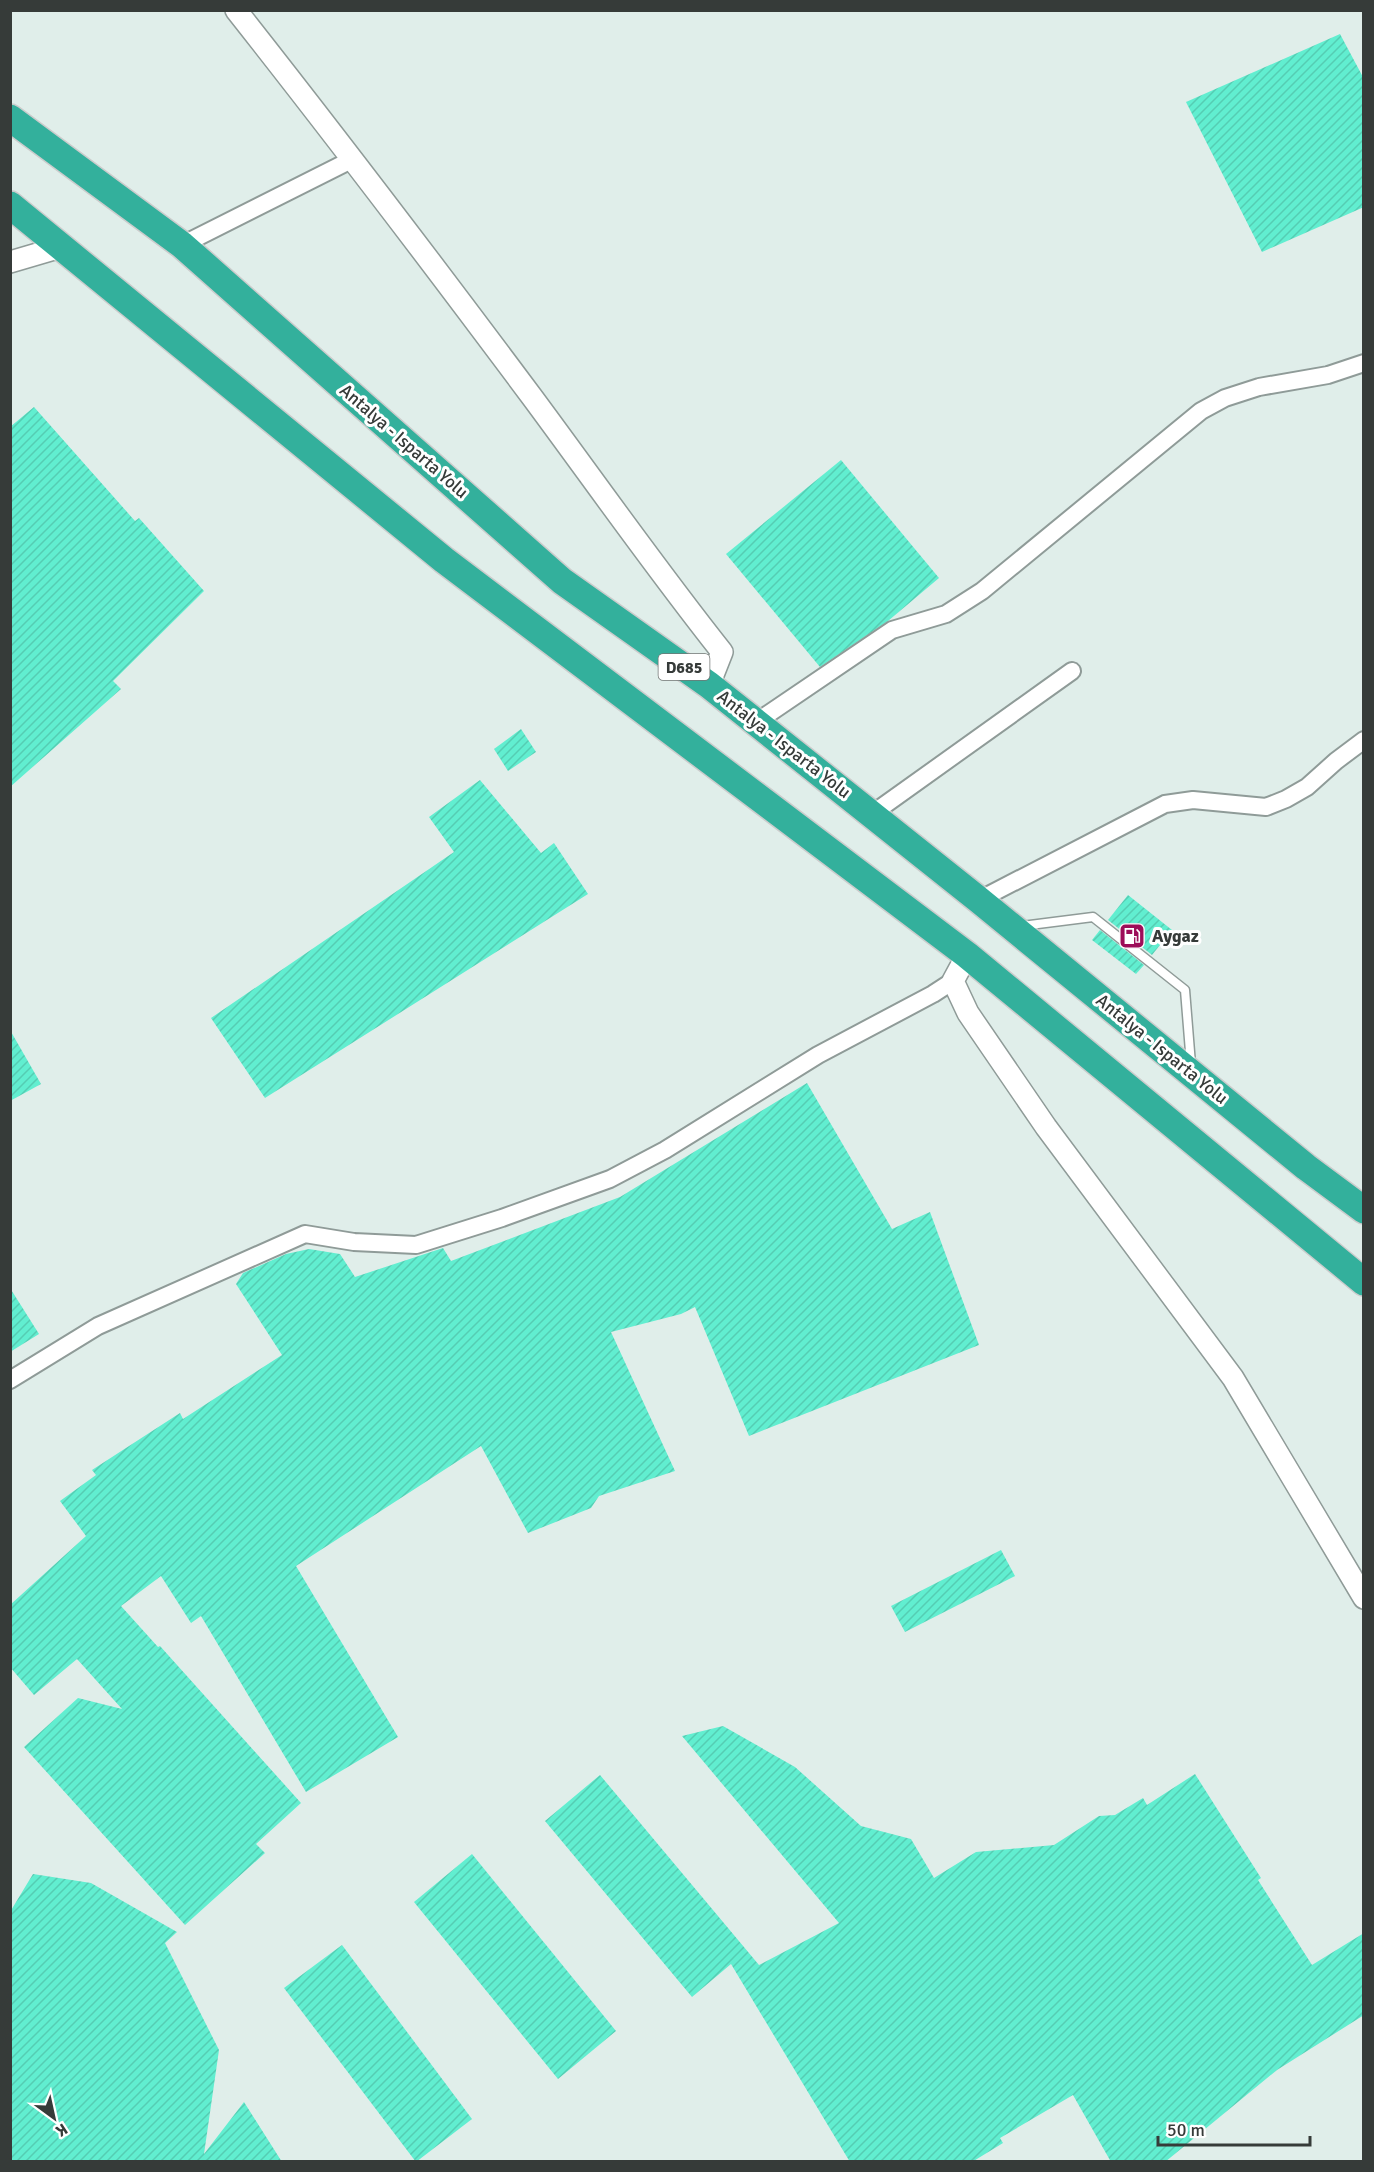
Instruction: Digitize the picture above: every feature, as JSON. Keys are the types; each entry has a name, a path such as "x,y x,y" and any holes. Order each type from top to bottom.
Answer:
{"highway":[{"name":"Antalya - Isparta Yolu","path":"10,118 182,245 562,581 709,685 1014,927 1306,1167 1364,1210"},
{"path":"10,204 444,560 967,955 1364,1282"}],"street":[{"path":"236,10 353,159 663,578 722,652 709,685"},
{"path":"182,245 353,159"},
{"path":"10,262 62,247"},
{"path":"755,723 892,630 946,614 982,591 1201,411 1225,398 1259,387 1328,375 1364,363"},
{"path":"872,814 1072,672"},
{"path":"979,900 1165,804 1193,800 1266,807 1286,800 1307,787 1336,760 1364,740"},
{"path":"10,1380 98,1326 305,1234 354,1242 416,1245 502,1218 610,1179 665,1149 818,1055 933,994 953,981 967,955"},
{"path":"953,981 968,1013 1046,1127 1233,1378 1364,1598"}],"lane":[{"path":"1014,927 1093,916 1185,990 1192,1073"}],"building":[{"path":"1340,34 1364,79 1364,207 1262,252 1186,102"},
{"path":"34,407 135,521 139,518 204,591 113,681 121,689 10,787 10,427"},
{"path":"841,460 939,578 888,621 820,667 726,554"},
{"path":"521,729 536,752 508,771 494,749"},
{"path":"480,780 541,853 554,843 588,894 265,1098 211,1018 454,852 429,817"},
{"path":"1128,895 1172,930 1152,955 1108,920"},
{"path":"1100,930 1144,965 1136,974 1092,940"},
{"path":"10,1030 41,1084 10,1101"},
{"path":"807,1083 892,1229 930,1212 979,1345 749,1436 695,1307 681,1314 611,1332 675,1471 599,1496 591,1508 528,1533 481,1446 296,1566 398,1737 306,1792 201,1616 191,1623 161,1576 121,1606 158,1647 160,1646 301,1803 256,1844 265,1853 185,1925 24,1747 78,1698 122,1709 77,1659 34,1695 10,1667 10,1605 86,1536 60,1501 96,1475 92,1470 180,1413 183,1419 282,1355 236,1284 243,1273 286,1254 309,1249 340,1254 355,1277 443,1248 451,1261 620,1197"},
{"path":"10,1288 39,1334 10,1352"},
{"path":"1001,1550 1015,1576 905,1632 891,1606"},
{"path":"723,1726 795,1767 861,1826 911,1839 934,1878 976,1852 1054,1845 1099,1816 1115,1815 1143,1798 1147,1805 1195,1774 1261,1878 1258,1880 1312,1965 1364,1933 1364,2015 1277,2070 1165,2162 1111,2162 1073,2095 1000,2138 1003,2143 972,2162 850,2162 731,1964 692,1997 545,1821 600,1775 759,1965 839,1923 682,1736"},
{"path":"472,1854 616,2031 558,2079 414,1902"},
{"path":"33,1874 91,1883 177,1932 165,1943 219,2050 204,2154 244,2102 282,2162 10,2162 10,1912"},
{"path":"342,1945 472,2119 416,2162 284,1988"}],"place":[{"name":"Aygaz","path":"1132,936"}]}
